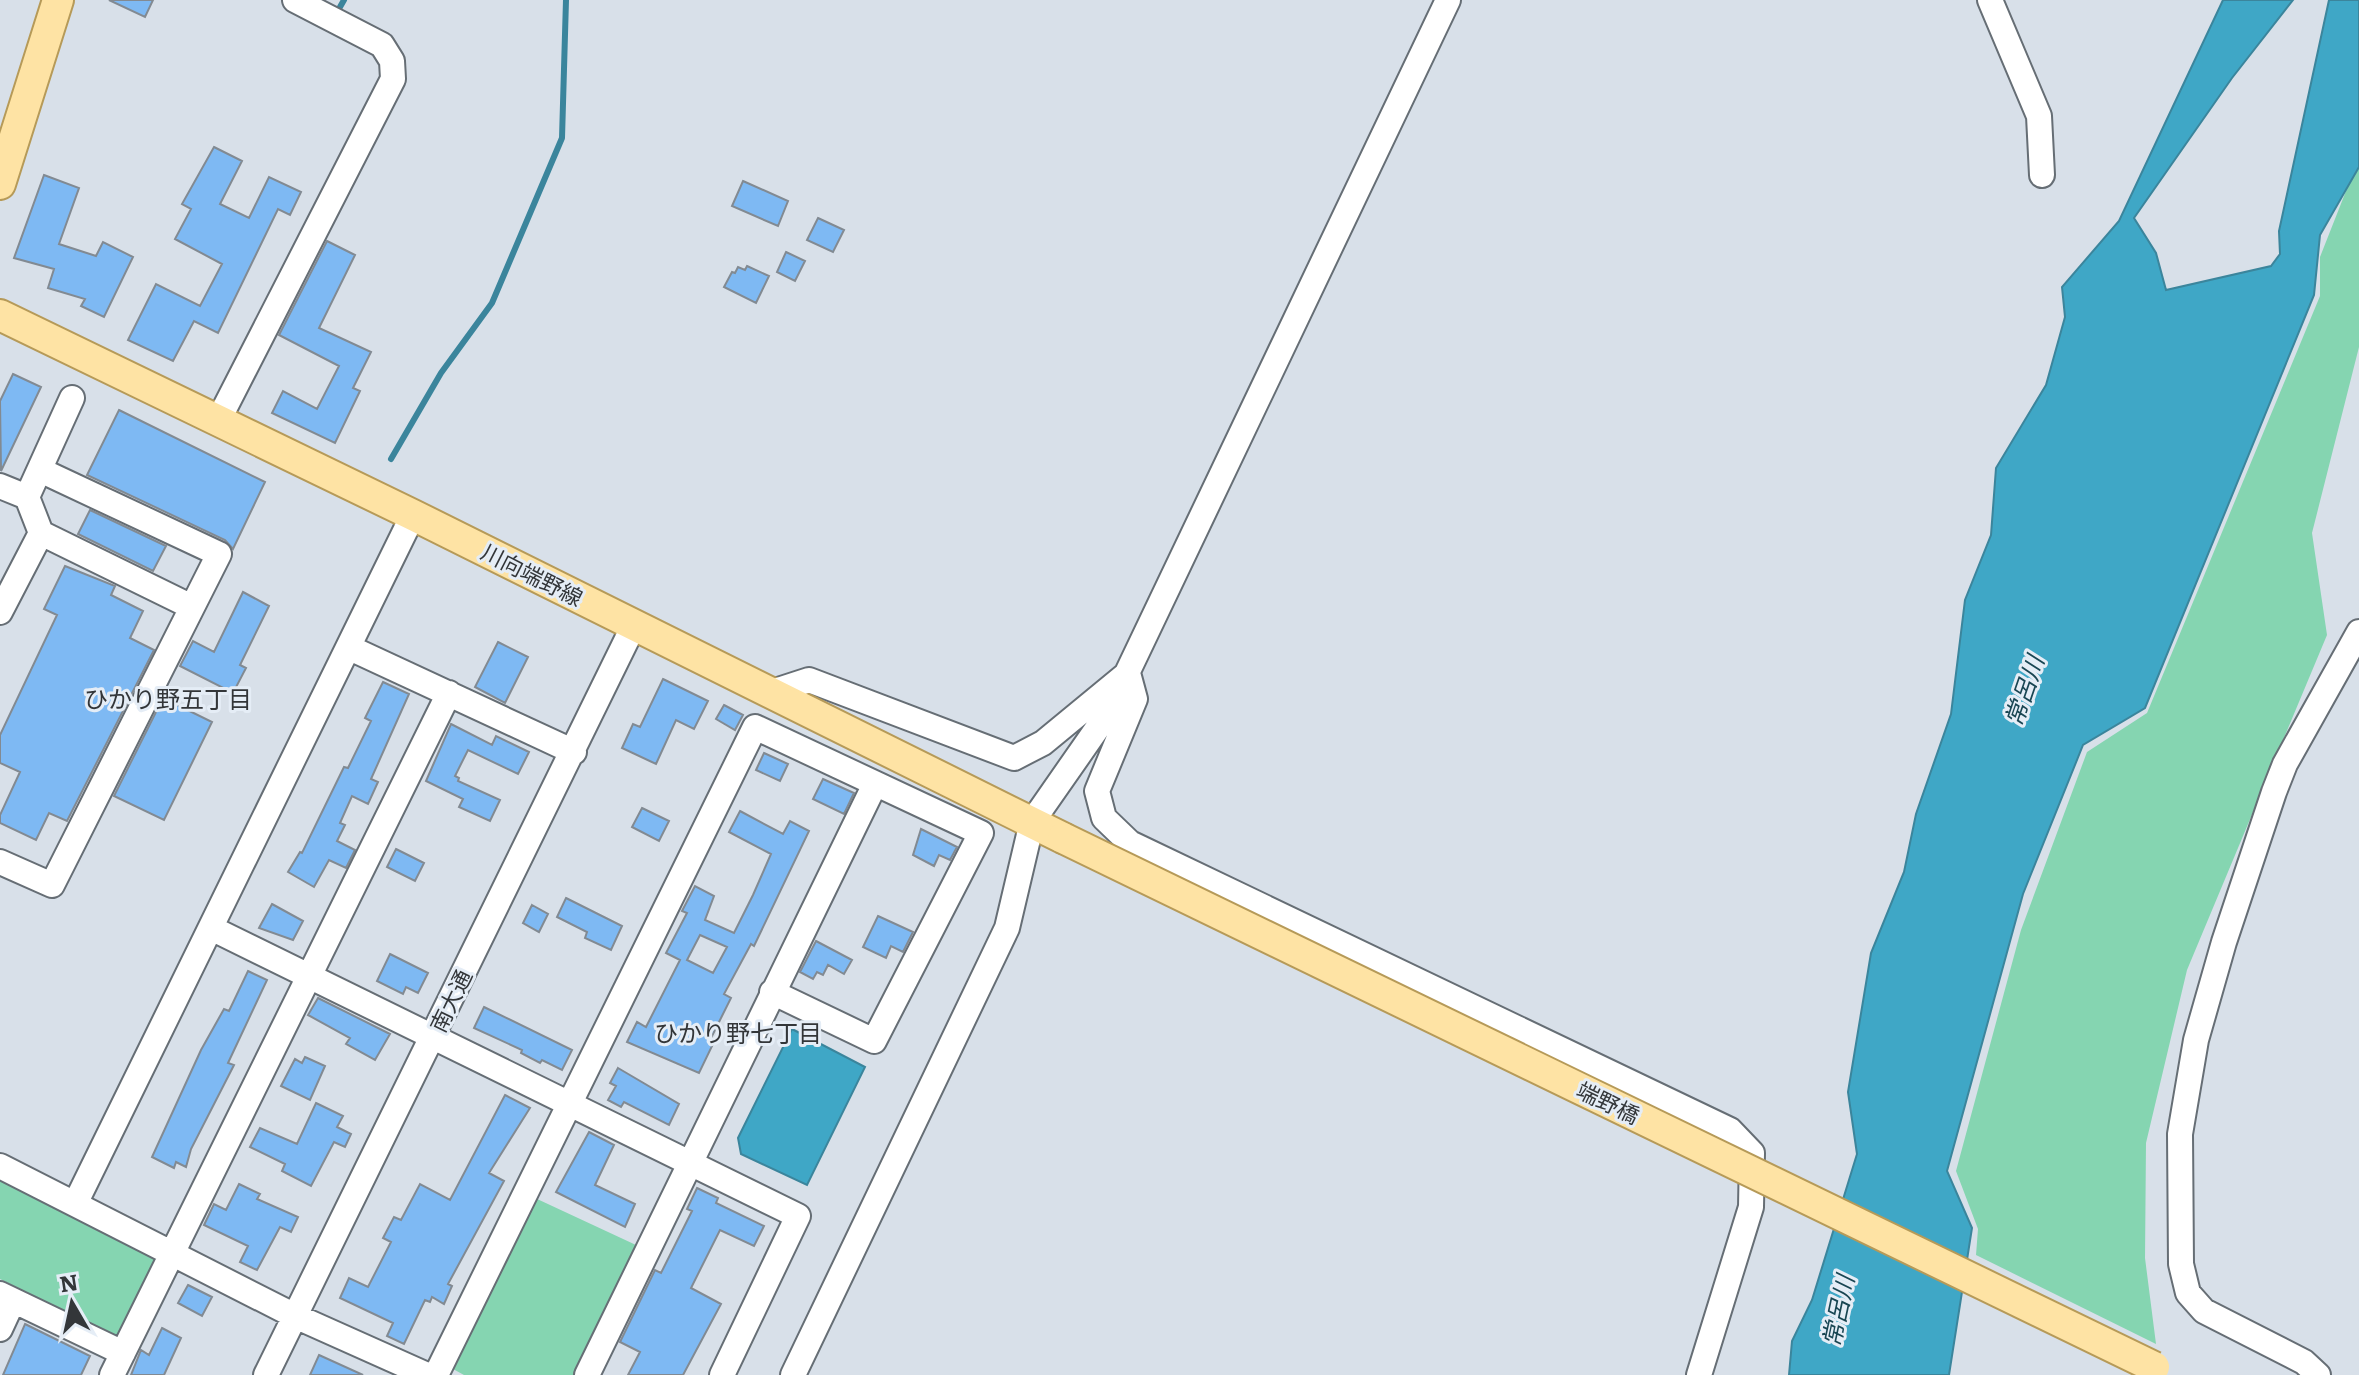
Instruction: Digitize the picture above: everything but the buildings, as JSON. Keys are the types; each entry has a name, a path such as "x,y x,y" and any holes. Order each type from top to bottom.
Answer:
{"main road":[{"path":"0,184 58,0"},
{"name":"川向端野線","path":"0,315 413,515 1063,838"},
{"name":"端野橋","path":"1063,838 2161,1371"}],"street":[{"path":"218,421 393,79 392,61 382,45 295,0"},
{"path":"1427,44 1428,15 1433,0"},
{"path":"793,1375 1007,928 1032,822 1108,713 1448,0"},
{"path":"1990,0 2039,116 2042,175"},
{"path":"27,497 72,398"},
{"path":"0,862 52,885 219,554 40,470"},
{"path":"0,486 27,497 41,533 192,607"},
{"path":"76,1202 213,929 413,515"},
{"path":"0,612 41,533"},
{"name":"南大通","path":"266,1375 633,627"},
{"path":"2318,1375 2304,1362 2204,1311 2188,1293 2181,1264 2180,1134 2200,1026 2274,792 2285,764 2359,632"},
{"path":"350,648 574,752"},
{"path":"769,693 809,680 1014,758 1043,743 1128,673"},
{"path":"1128,673 1135,699 1097,791 1104,818 1130,843 1730,1130 1752,1153 1751,1207 1699,1375"},
{"path":"0,1329 7,1298 118,1364 449,693"},
{"path":"436,1375 755,727 981,833 874,1041 772,992"},
{"path":"587,1375 875,784"},
{"path":"213,929 798,1216 722,1375"},
{"path":"0,1166 295,1316 427,1375"}],"green space":[{"path":"2359,158 2359,347 2312,533 2327,635 2187,970 2146,1143 2145,1258 2156,1344 1976,1255 1978,1229 1956,1171 2021,930 2087,752 2147,713 2320,296 2320,257"},
{"path":"0,1179 161,1257 121,1339 0,1279"},
{"path":"535,1198 636,1245 574,1375 464,1375 453,1369"}],"water":[{"name":"常呂川","path":"2223,0 2293,0 2232,78 2134,218 2156,253 2166,290 2271,266 2280,254 2279,231 2329,0 2359,0 2359,167 2320,235 2314,295 2145,708 2083,745 2023,894 1947,1171 1972,1228 1949,1375 1789,1375 1792,1341 1812,1300 1857,1154 1848,1092 1871,953 1904,872 1916,814 1951,714 1965,600 1991,535 1996,468 2046,385 2065,317 2062,287 2119,221"},
{"path":"792,1029 865,1067 807,1185 741,1154 738,1138"}],"waterway":[{"path":"340,7 344,0"},
{"path":"391,459 441,373 492,303 562,138 566,0"}],"district":[{"name":"ひかり野五丁目","path":"168,700"},
{"name":"ひかり野七丁目","path":"738,1034"}]}
